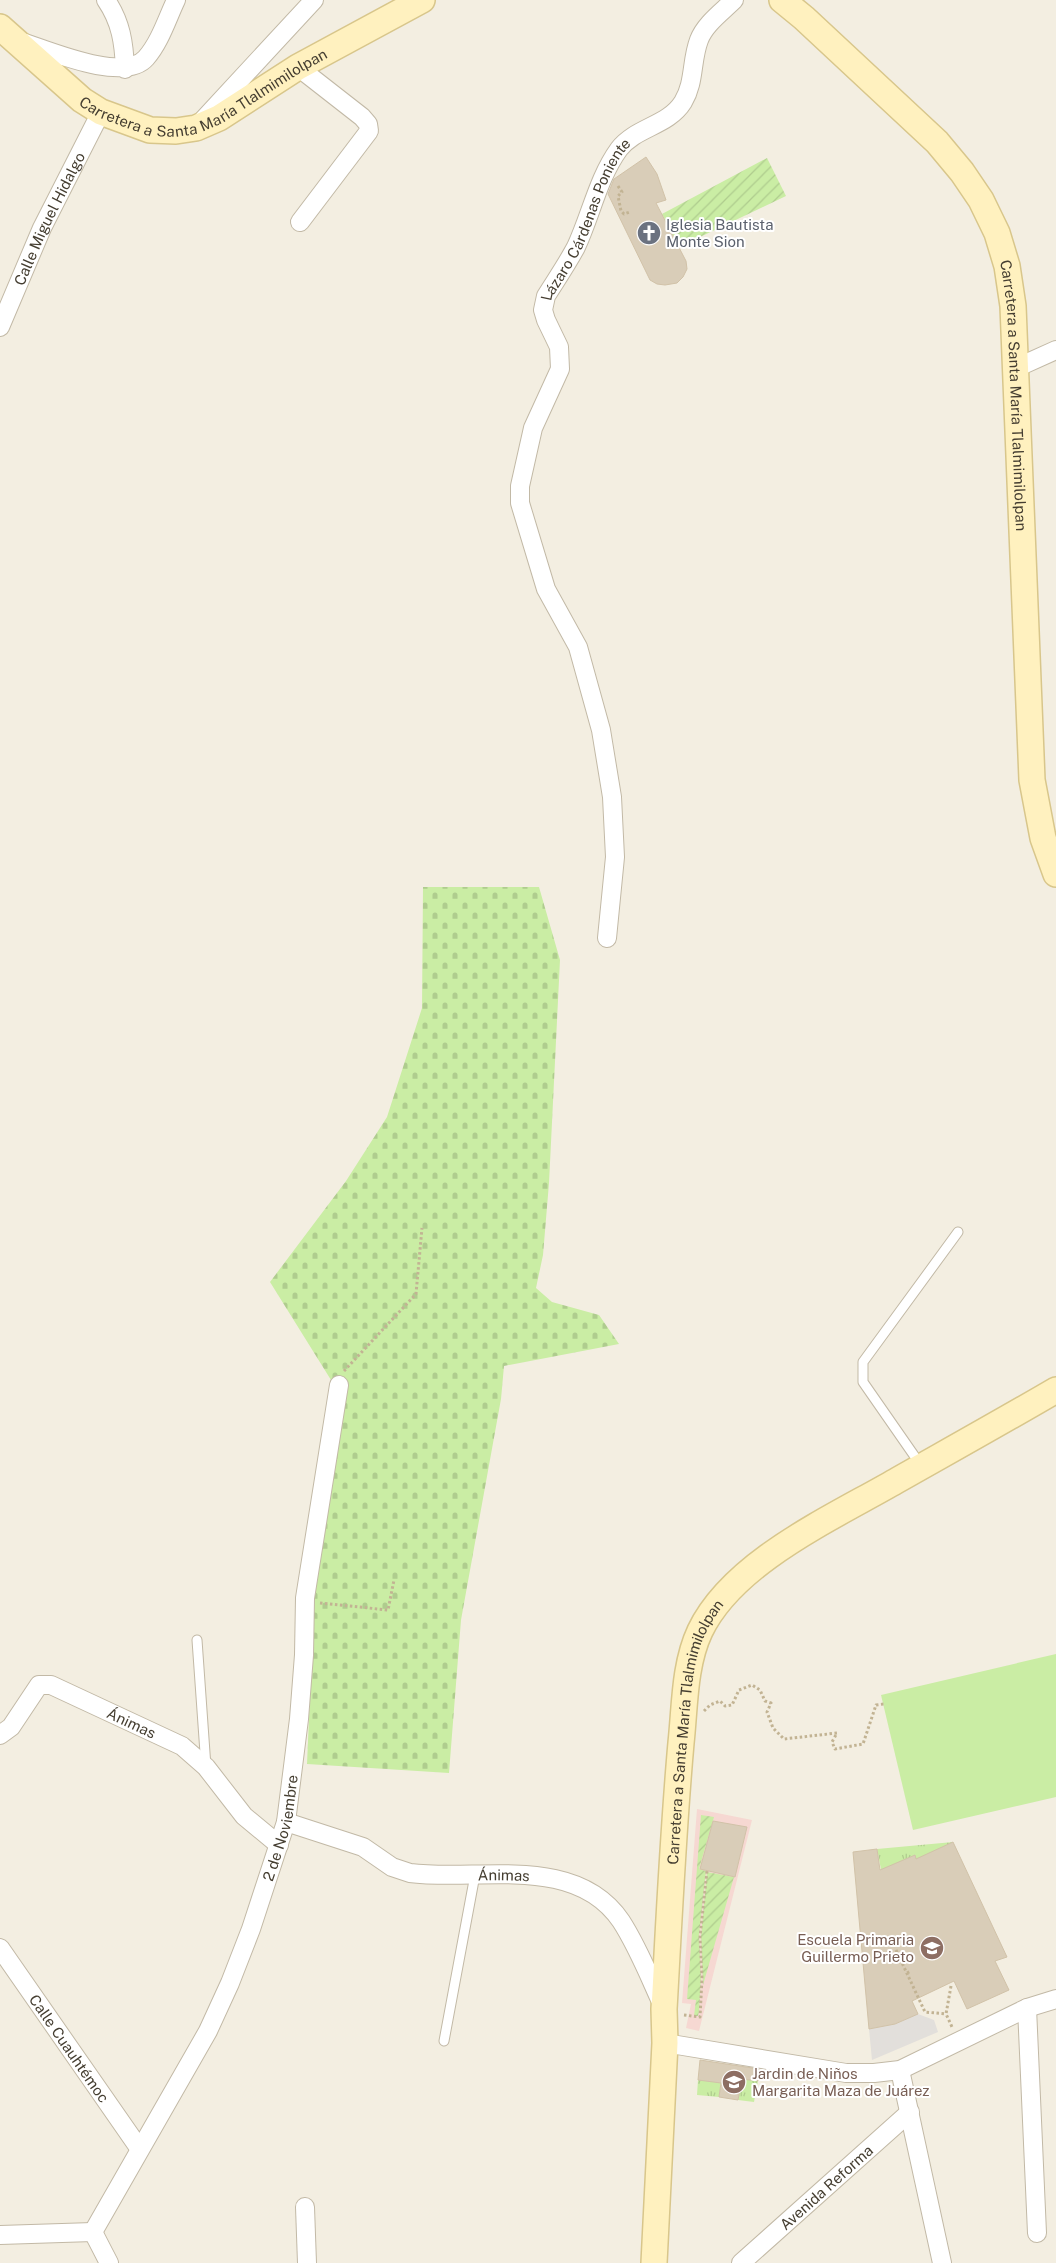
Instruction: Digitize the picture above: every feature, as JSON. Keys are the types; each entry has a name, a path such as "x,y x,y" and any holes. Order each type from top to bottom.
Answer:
{"main road":[{"name":"Carretera a Santa María Tlalmimilolpan","path":"9,34 82,100 101,112 150,130 176,131 196,128 219,118 298,67 422,0"},
{"name":"Carretera a Santa María Tlalmimilolpan","path":"782,0 804,18 937,142 981,200 997,233 1008,266 1013,306 1016,368 1032,780 1043,838 1056,874"},
{"name":"Carretera a Santa María Tlalmimilolpan","path":"654,2263 665,2043 664,2009 677,1791 686,1682 700,1631 718,1603 737,1581 796,1538 1056,1390"}],"street":[{"path":"106,0 114,12 124,40 125,69"},
{"path":"9,34 101,66 125,69 135,67 146,59 156,44 176,0"},
{"path":"196,128 314,0"},
{"name":"Lázaro Cárdenas Poniente","path":"607,938 615,849 612,797 601,730 578,647 546,589 520,503 520,486 533,428 560,368 559,347 546,320 544,302 575,247 608,168 628,140 679,108 687,96 692,80 698,42 702,32 734,0"},
{"path":"298,67 362,117 368,124 369,130 300,222"},
{"name":"Calle Miguel Hidalgo","path":"0,327 42,228 101,112"},
{"path":"1016,368 1056,350"},
{"name":"2 de Noviembre","path":"93,2232 208,2031 251,1929 286,1822 299,1719 304,1654 305,1598 339,1385"},
{"name":"Ánimas","path":"0,1735 11,1727 39,1685 50,1685 167,1737 194,1754 244,1816 279,1846"},
{"name":"Ánimas","path":"286,1822 363,1847 401,1871 423,1875 548,1877 586,1891 604,1902 620,1920 642,1959 664,2009"},
{"name":"Calle Cuauhtémoc","path":"0,1948 140,2148"},
{"path":"665,2043 846,2073 874,2074 900,2070 1026,2008 1056,1999"},
{"path":"1026,2008 1038,2233"},
{"path":"900,2070 942,2263"},
{"name":"Avenida Reforma","path":"741,2263 910,2112"},
{"path":"305,2206 307,2263"},
{"path":"0,2235 93,2232 109,2263"}],"lane":[{"path":"922,1466 863,1382 863,1362 958,1232"},
{"path":"197,1640 206,1767"},
{"path":"444,2041 474,1876"}],"path":[{"path":"608,168 622,192 618,196 621,211 624,214 630,212"},
{"path":"339,1385 340,1375 416,1294 422,1228"},
{"path":"305,1598 320,1603 388,1610 394,1580"},
{"path":"684,1716 703,1712 710,1705 720,1701 725,1706 732,1705 738,1690 752,1685 760,1690 765,1700 771,1703 767,1712 772,1728 784,1739 821,1733 838,1733 832,1742 835,1749 864,1744 876,1705 884,1704"},
{"path":"664,2009 700,2017 702,1978 700,1936 707,1871"},
{"path":"896,1950 925,2012 946,2014"},
{"path":"907,1973 911,1971"},
{"path":"951,1986 946,2014 958,2041"}],"shaded area":[{"path":"697,1809 752,1820 699,2031 686,2028 691,2004 682,2003"},
{"path":"918,2014 934,2020 938,2032 872,2060 869,2029 895,2024"}],"green space":[{"path":"767,158 786,196 679,247 662,214"},
{"path":"423,887 539,887 560,960 549,1183 543,1255 536,1288 552,1302 599,1315 619,1344 504,1366 501,1399 461,1620 449,1773 307,1764 314,1602 347,1387 331,1380 270,1282 346,1181 387,1117 422,1008"},
{"path":"1056,1654 1056,1797 913,1830 881,1695"},
{"path":"701,1815 714,1817 699,1869 706,1871 699,1935 701,1979 699,2011 698,2016 694,2016 696,2000 687,1999"},
{"path":"953,1842 926,1855 890,1915 877,1849"},
{"path":"707,1872 734,1877 703,1985 701,1936"},
{"path":"722,2076 719,2097 697,2095 698,2080"},
{"path":"742,2079 758,2081 754,2102 738,2100"}],"building":[{"name":"Iglesia Bautista Monte Sion","path":"646,157 657,174 666,200 656,203 686,261 687,269 677,283 665,285 657,284 650,280 608,194 614,179"},
{"path":"713,1821 747,1827 735,1877 700,1869"},
{"path":"953,1842 1007,1957 995,1961 1009,1990 967,2009 954,1981 912,2001 918,2014 895,2024 869,2029 853,1852 877,1849 880,1870 915,1855 916,1859"},
{"path":"700,2060 759,2069 758,2081 742,2079 738,2100 719,2097 721,2083 698,2080"}],"place":[{"name":"Iglesia Bautista Monte Sion","path":"649,233"},
{"name":"Escuela Primaria Guillermo Prieto","path":"932,1948"},
{"name":"Jardin de Niños Margarita Maza de Juárez","path":"734,2082"}]}
